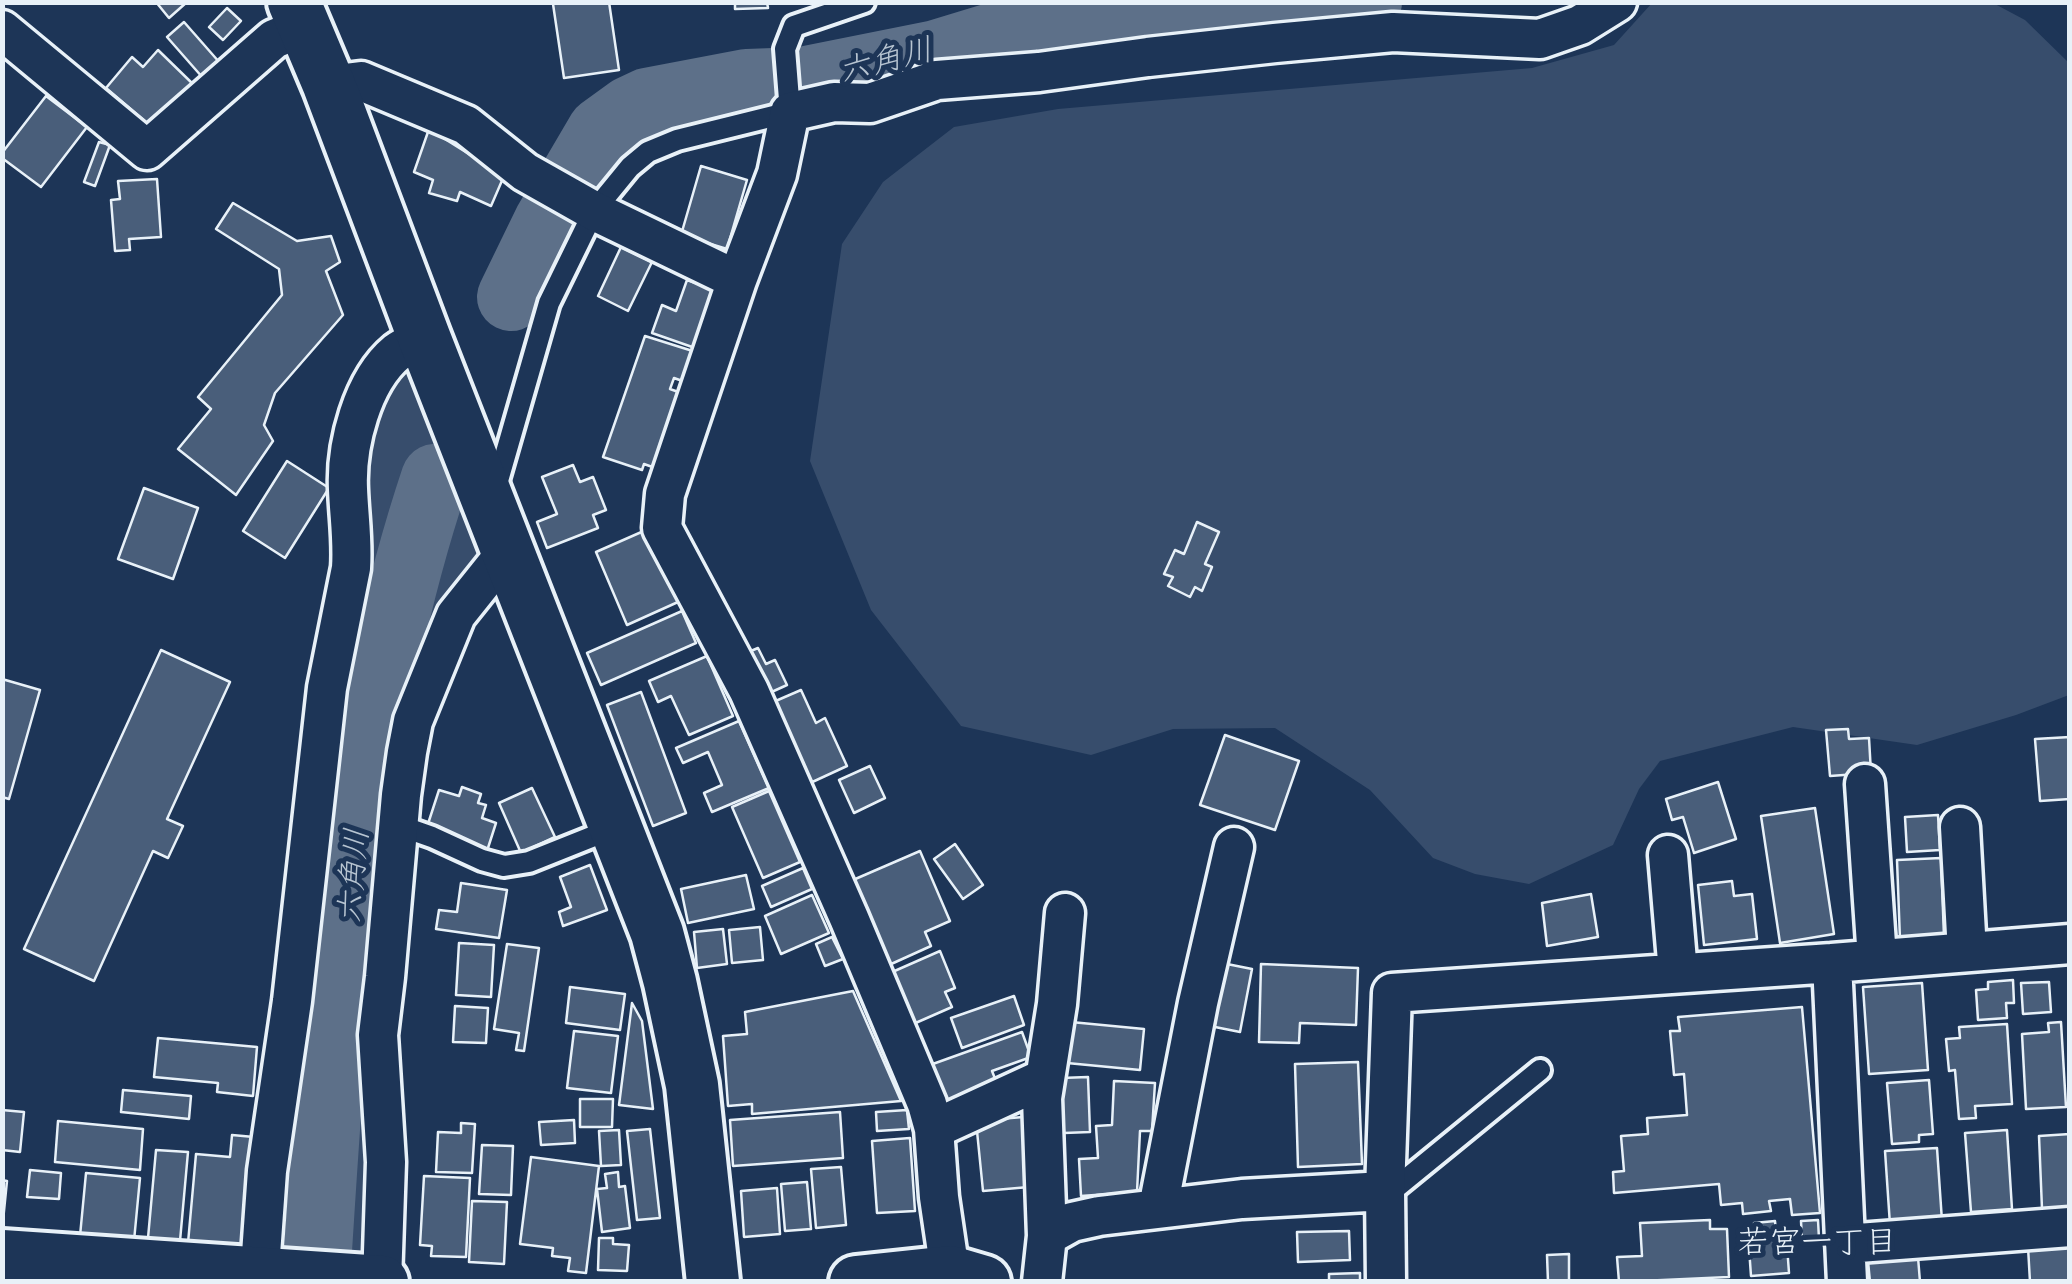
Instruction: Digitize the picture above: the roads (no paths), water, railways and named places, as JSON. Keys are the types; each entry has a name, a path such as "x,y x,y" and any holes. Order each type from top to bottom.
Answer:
{"street":[{"path":"856,1282 967,1277 939,1197 934,1129 916,1076 750,691 662,528 665,494 777,174 789,101 870,103 937,80 1393,32 1540,38 1580,25 1618,2"},
{"path":"2,30 147,150 298,14 329,85 657,932 692,1085 713,1282"},
{"path":"329,85 360,81 466,124 525,172 737,280"},
{"path":"260,1277 267,1172 292,1000 327,688 350,568 350,450 362,405 376,377 399,350 424,336"},
{"path":"2,1256 260,1277 382,1282 386,1162 378,1035 400,795 413,721 456,615 499,527"},
{"path":"1864,784 1878,959"},
{"path":"1960,826 1967,952"},
{"path":"1158,1208 1234,847"},
{"path":"1668,855 1678,974"},
{"path":"1042,1282 1047,1236 1042,1098 1057,1004 1065,913"},
{"path":"1386,1282 1392,993 2070,944"},
{"path":"1832,962 1847,1282"},
{"path":"934,1129 1045,1078"},
{"path":"1047,1236 1072,1222 1158,1208 1385,1191"},
{"path":"1845,1244 2070,1226"}],"lane":[{"path":"499,527 549,303 594,210 648,152 789,101 785,49 794,26 864,2"},
{"path":"398,826 504,866 529,862 616,828"},
{"path":"1385,1191 1393,1190 1540,1070"}],"waterway":[{"name":"六角川","path":"511,297 547,223 601,131 647,102 747,83 801,81 936,54 1015,30 1222,18 1368,2"},
{"name":"六角川","path":"316,1282 338,977 364,774 406,575 435,478"}],"district":[{"name":"若宮一丁目","path":"1817,1243"}]}
